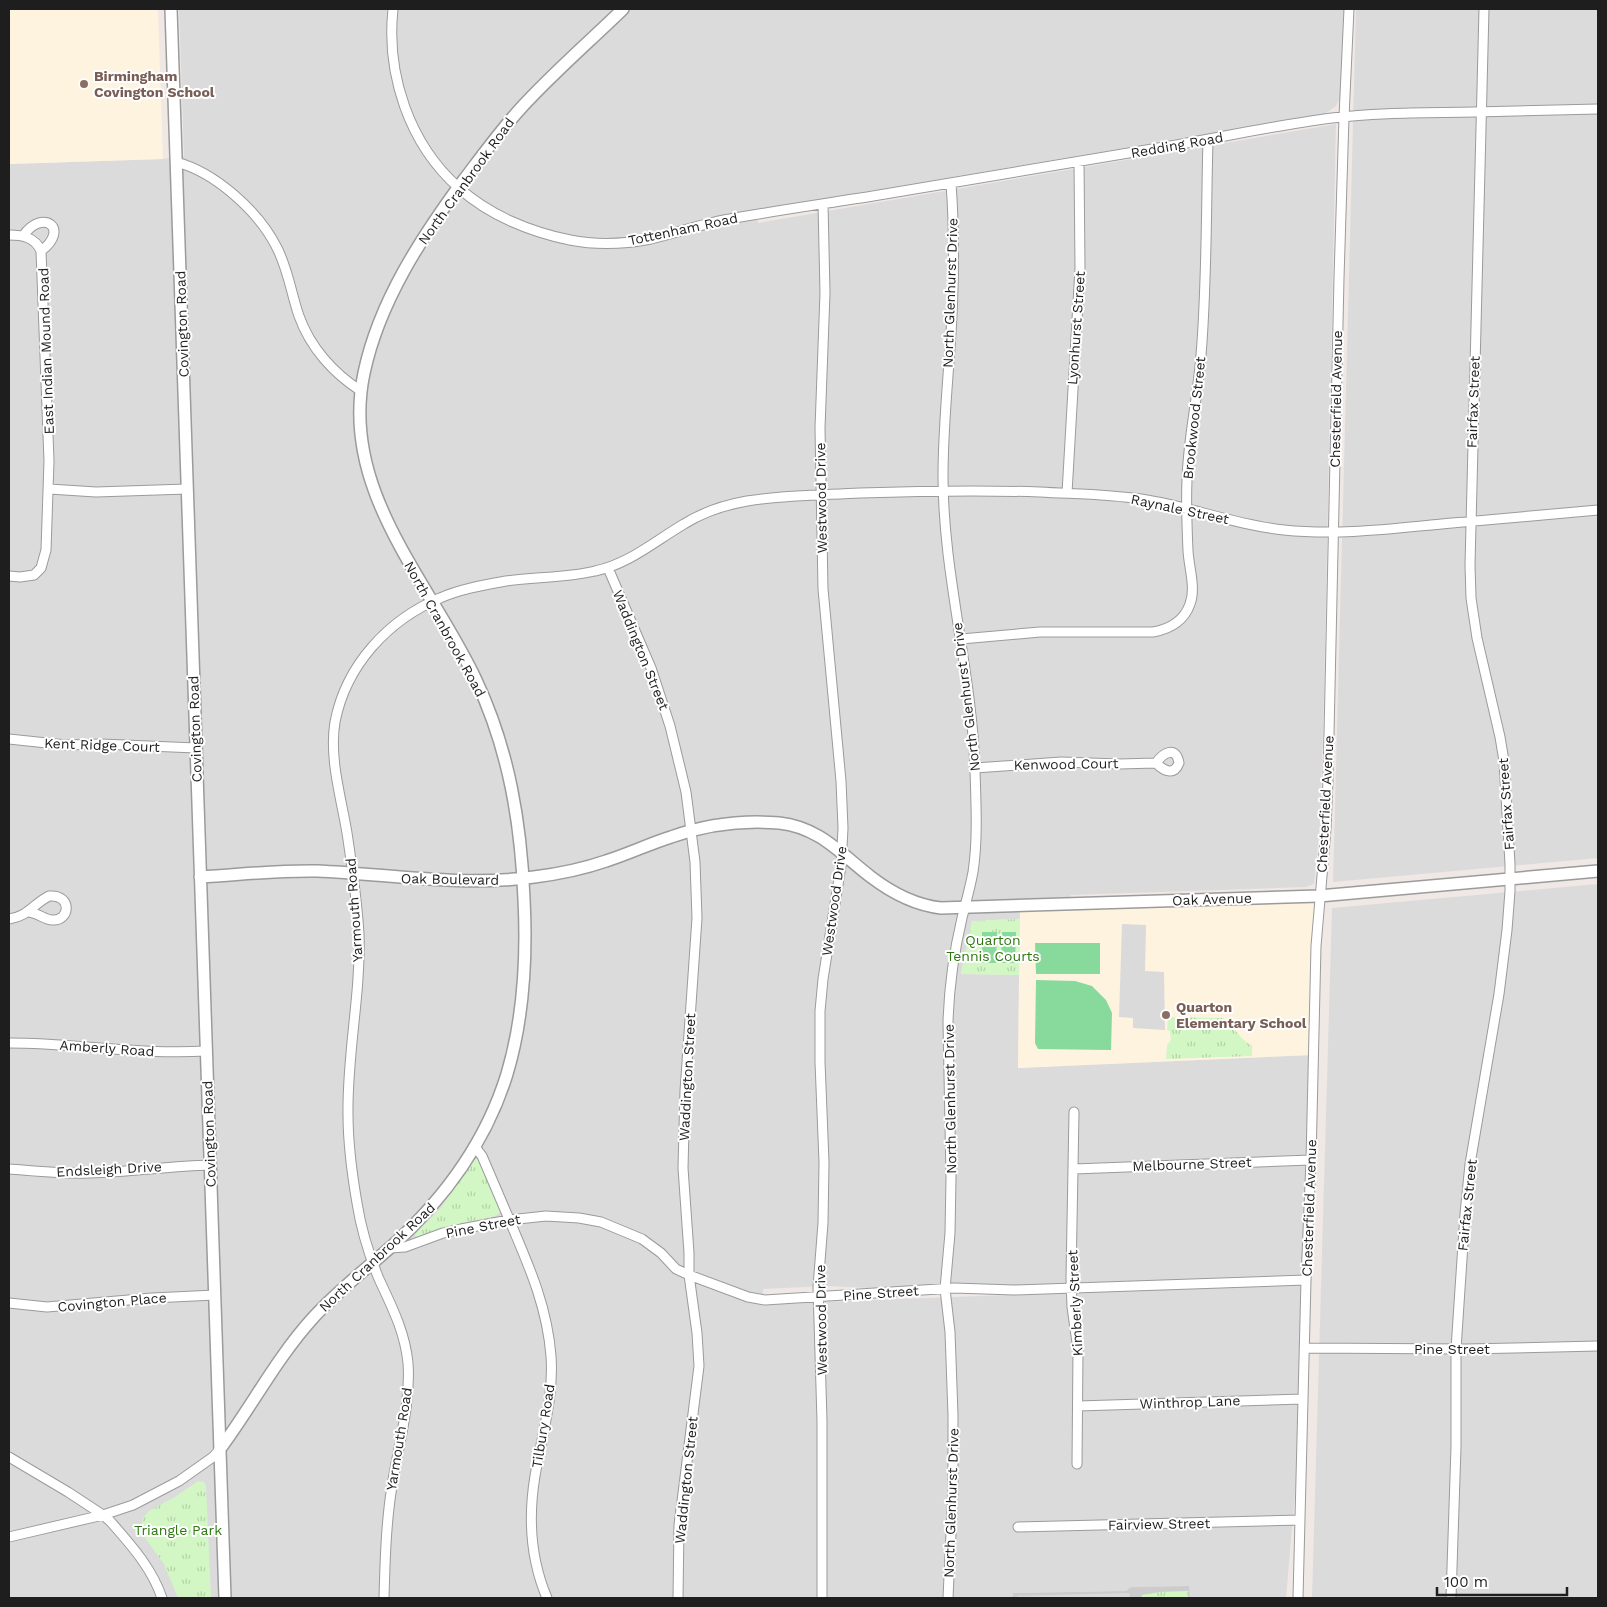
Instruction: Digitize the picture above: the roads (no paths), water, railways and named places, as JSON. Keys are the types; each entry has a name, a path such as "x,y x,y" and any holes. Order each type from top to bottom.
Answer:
{"street":[{"name":"Covington Road","path":"171,9 220,1449"},
{"name":"Tottenham Road","path":"392,9 393,58 407,114 423,145 440,170 458,188 489,210 520,225 562,238 604,243 644,240 705,224 759,214"},
{"name":"North Cranbrook Road","path":"220,1449 296,1338 336,1294 390,1248 434,1203 458,1173 475,1148 493,1111 502,1089 513,1050 523,994 526,944 518,818 512,786 499,740 474,677 399,545 373,488 364,458 360,413 361,391 370,352 392,294 420,244 458,188 520,109 622,9"},
{"name":"Chesterfield Avenue","path":"1298,1598 1316,946 1326,829 1328,779 1344,117 1349,9"},
{"name":"Fairfax Street","path":"1450,1598 1456,1447 1456,1349 1463,1242 1470,1164 1507,930 1510,879 1504,761 1476,638 1471,598 1470,565 1484,9"},
{"name":"Redding Road","path":"759,214 1344,117 1598,108"},
{"name":"Brookwood Street","path":"961,638 1040,632 1153,632 1170,628 1187,611 1192,596 1192,584 1186,509 1189,451 1196,403 1203,326 1208,140"},
{"path":"176,162 187,164 207,175 240,201 260,223 276,246 287,272 299,316 315,346 325,360 343,378 361,391"},
{"name":"Lyonhurst Street","path":"1067,493 1080,278 1079,162"},
{"name":"North Glenhurst Drive","path":"948,1598 953,1490 953,1415 950,1332 946,1289 952,1178 948,1066 949,1003 955,959 973,869 976,816 975,768 969,692 948,555 944,491 944,425 950,348 953,259 951,183"},
{"name":"Westwood Drive","path":"822,1598 822,1375 818,1296 823,1223 824,1169 820,1011 823,978 838,887 843,828 823,598 821,401 825,293 823,204"},
{"path":"9,236 23,236 37,222 47,222 50,224 54,236 42,251"},
{"name":"East Indian Mound Road","path":"9,576 27,577 34,575 41,568 46,550 49,490 42,251 35,242 23,236"},
{"path":"49,490 102,492 187,489"},
{"name":"Raynale Street","path":"761,499 944,491 1067,493 1140,499 1262,527 1333,533 1376,531 1598,510"},
{"name":"Yarmouth Road","path":"384,1598 388,1511 406,1412 409,1376 403,1334 392,1303 378,1276 358,1210 348,1115 359,965 358,934 353,873 334,756 334,734 338,709 353,672 368,651 399,622 432,602 456,592 480,586 506,581 576,575 608,568 622,563 699,516 727,506 761,499"},
{"name":"Waddington Street","path":"608,568 651,668 664,705 679,758 692,831 696,878 696,918 685,1091 684,1148 685,1206 690,1254 689,1276 697,1333 699,1366 679,1525 678,1598"},
{"name":"Kent Ridge Court","path":"9,739 66,745 102,744 196,748"},
{"name":"Kenwood Court","path":"975,768 1045,763 1156,762"},
{"name":"Oak Boulevard","path":"200,877 282,871 353,873 435,880 489,881 547,876 606,861 673,836 744,823 795,826 825,839 841,852"},
{"name":"Oak Avenue","path":"841,852 888,889 905,898 935,907 1319,896 1598,871"},
{"path":"9,919 29,912"},
{"name":"Amberly Road","path":"9,1043 67,1044 150,1052 206,1051"},
{"name":"Kimberly Street","path":"1074,1112 1071,1288 1078,1350 1077,1464"},
{"name":"Tilbury Road","path":"475,1148 482,1156 539,1292 546,1319 551,1355 549,1401 535,1475 530,1521 533,1555 547,1598"},
{"name":"Melbourne Street","path":"1074,1169 1311,1160"},
{"name":"Endsleigh Drive","path":"9,1169 58,1173 91,1173 210,1165"},
{"name":"Pine Street","path":"390,1248 405,1247 461,1229 509,1220 556,1216 601,1222 642,1239 661,1253 676,1269 689,1276 748,1297 770,1300 946,1289 1014,1290 1306,1280"},
{"name":"Covington Place","path":"9,1303 47,1307 215,1295"},
{"name":"Pine Street","path":"1305,1348 1456,1349 1598,1346"},
{"name":"Winthrop Lane","path":"1078,1406 1303,1399"},
{"path":"9,1538 103,1515 133,1505 179,1481 213,1457 220,1449"},
{"path":"220,1449 224,1598"},
{"path":"9,1457 103,1515 147,1566 162,1598"},
{"name":"Fairview Street","path":"1018,1528 1300,1520"}],"place":[{"name":"Birmingham Covington School","path":"84,84"},
{"name":"Quarton Elementary School","path":"1166,1015"}],"park label":[{"name":"Quarton Tennis Courts","path":"993,948"},
{"name":"Triangle Park","path":"178,1530"}]}
